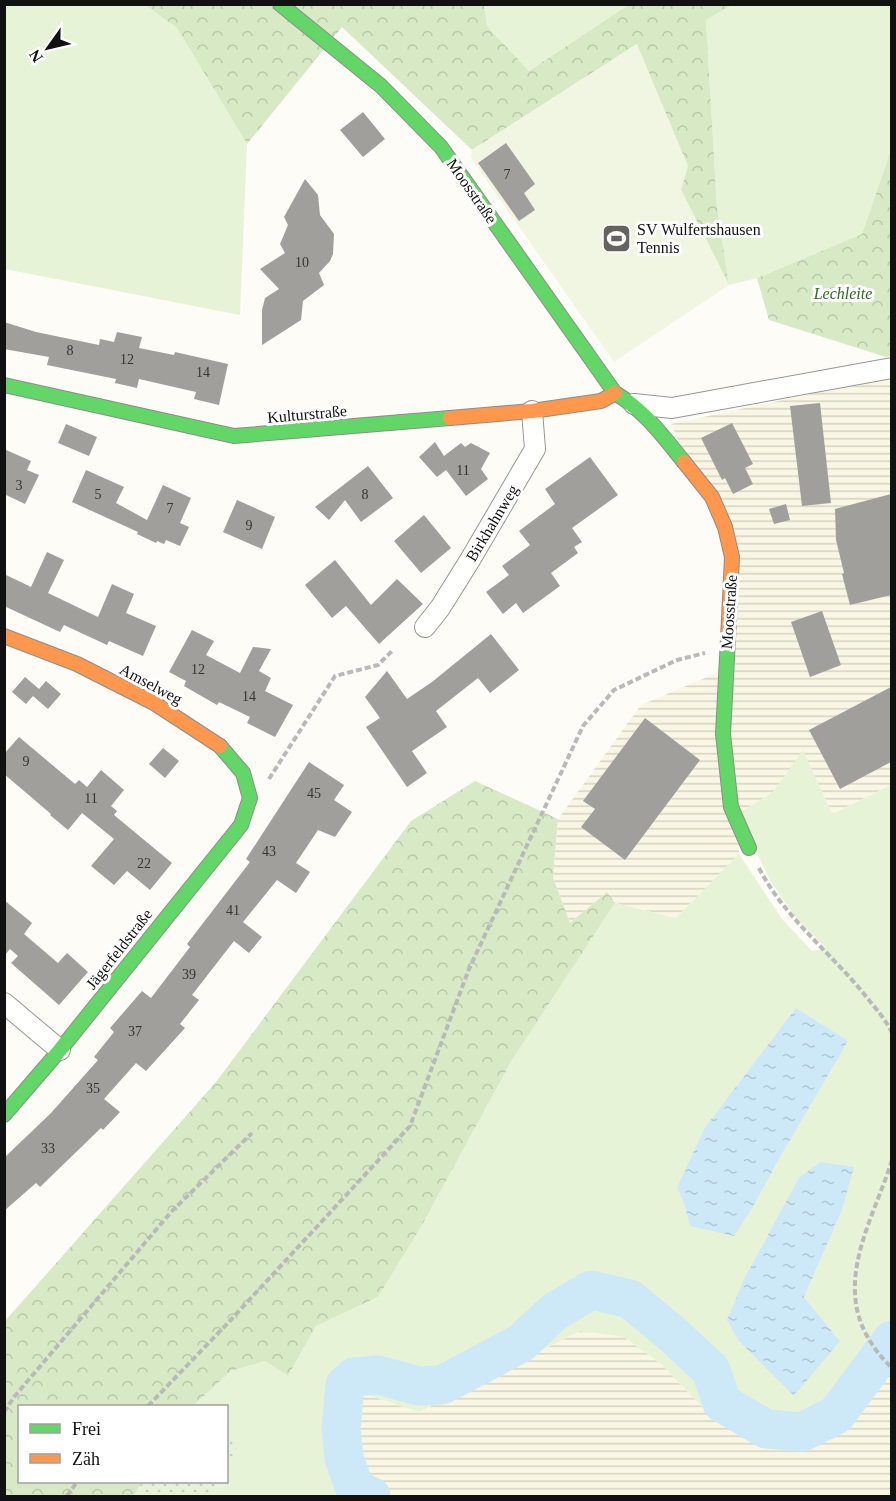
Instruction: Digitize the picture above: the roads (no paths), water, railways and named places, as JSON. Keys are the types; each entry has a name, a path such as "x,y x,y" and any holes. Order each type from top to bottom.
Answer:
{"street":[{"name":"Moosstraße","path":"280,4 381,86 441,147 615,393 634,405 659,430 712,497 725,527 732,556 723,734 731,807 748,848"},
{"name":"Moosstraße","path":"634,405 672,408 891,368"},
{"name":"Kulturstraße","path":"4,385 234,436 532,411 602,400 615,393"},
{"name":"Birkhahnweg","path":"425,627 440,608 470,560 535,449 532,411"},
{"name":"Amselweg","path":"4,636 77,664 154,703 198,730 229,754 243,773 250,798"},
{"name":"Jägerfeldstraße","path":"4,1115 60,1050 241,825 250,798"},
{"path":"4,1003 60,1050"}],"water":[{"path":"796,1008 848,1041 734,1236 690,1226 677,1188 704,1129"},
{"path":"820,1162 854,1167 841,1213 804,1297 840,1341 794,1396 739,1341 727,1320 743,1281 799,1178"}],"waterway":[{"path":"371,1496 355,1489 344,1458 341,1429 345,1385 354,1377 378,1375 419,1386 442,1385 521,1343 554,1312 591,1290 630,1299 711,1370 722,1403 766,1429 802,1432 836,1415 892,1340"}],"place":[{"name":"SV Wulfertshausen Tennis","path":"616,238"}],"park label":[{"name":"Lechleite","path":"843,293"}]}
